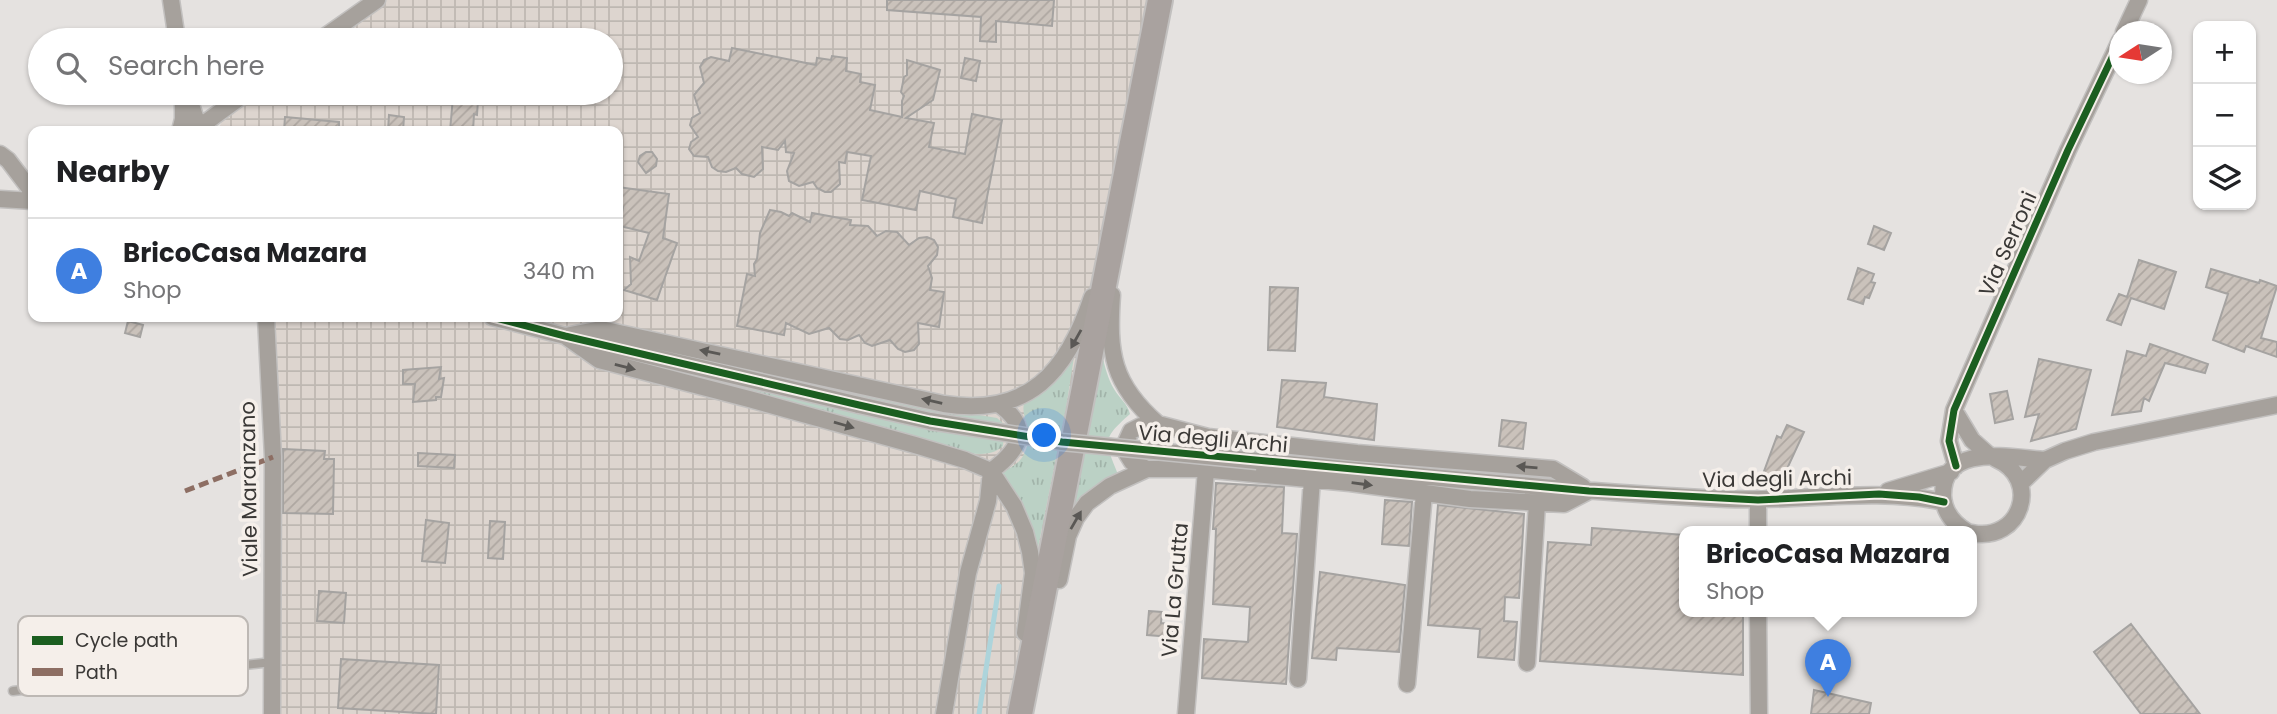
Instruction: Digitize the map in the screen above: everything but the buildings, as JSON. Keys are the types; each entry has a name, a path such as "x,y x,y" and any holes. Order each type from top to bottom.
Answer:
{"main road":[{"path":"1021,708 1160,0"}],"street":[{"path":"171,0 175,28"},
{"path":"337,28 377,0"},
{"path":"2129,21 2139,0"},
{"name":"Via Serroni","path":"1954,469 1949,441 1954,410 2109,62"},
{"path":"181,126 184,105"},
{"path":"189,105 197,126"},
{"path":"203,126 228,105"},
{"path":"220,126 228,105"},
{"path":"0,154 8,160 28,186"},
{"path":"0,199 28,201"},
{"path":"565,336 601,329 944,404 969,408 1000,405 1034,389 1058,367 1071,348 1081,331 1115,229"},
{"path":"1115,229 1110,330 1113,360 1126,391 1158,425"},
{"name":"Viale Maranzano","path":"266,322 272,457 272,714"},
{"name":"Via degli Archi","path":"511,322 930,421 1062,442 1590,491 1758,500 1879,494 1944,502"},
{"path":"565,336 599,360 915,445 991,471 1014,506 1025,532 1033,573 1025,631 1021,708"},
{"path":"944,714 968,573 988,501 991,471 1009,457 1018,439 1013,414 1000,405"},
{"path":"2020,484 2045,460 2094,442 2277,405"},
{"path":"1954,410 1972,440 1992,457 2010,467 2022,493 2018,511 2008,525 1992,533 1977,533"},
{"path":"1158,425 1208,437 1553,469 1590,491 1564,504 1537,503 1469,499 1312,479 1206,470 1147,469 1132,462 1127,454 1126,442 1131,431 1141,426 1158,425"},
{"name":"Via degli Archi","path":"1879,494 1954,469 1970,458 2045,460"},
{"path":"1021,708 1047,636 1068,536 1076,518 1087,503 1110,486 1147,469"},
{"path":"1954,469 1944,486 1944,502 1951,519 1960,526"},
{"name":"Via La Grutta","path":"1186,714 1206,470"},
{"path":"1298,679 1312,479"},
{"path":"1407,684 1424,492"},
{"path":"1758,500 1758,526"},
{"path":"1527,663 1537,503"},
{"path":"1758,617 1759,714"}],"lane":[{"path":"248,665 272,662"},
{"path":"13,691 18,690"}],"shaded area":[{"path":"377,0 1160,0 1020,714 272,714 266,322 623,322 623,126 220,126 228,105 623,105 623,28 337,28"}],"green space":[{"path":"1102,355 1112,385 1130,414 1115,429 1109,440 1108,446 1117,475 1070,520"},
{"path":"1074,357 1037,553 1002,474 1021,459 1027,447 1028,432 1023,407 1025,401"},
{"path":"753,366 925,406 997,418 1005,425 1003,446 987,453 958,452 749,395"}],"waterway":[{"path":"979,714 999,586"}],"marked path":[{"path":"185,491 273,457"}],"cycle path":[{"path":"1956,466 1949,441 1954,410 2068,150 2109,64"},
{"path":"511,322 930,421 1062,442 1589,491 1758,500 1879,494 1944,502"}],"place":[{"name":"BricoCasa Mazara","path":"1828,697"}]}
